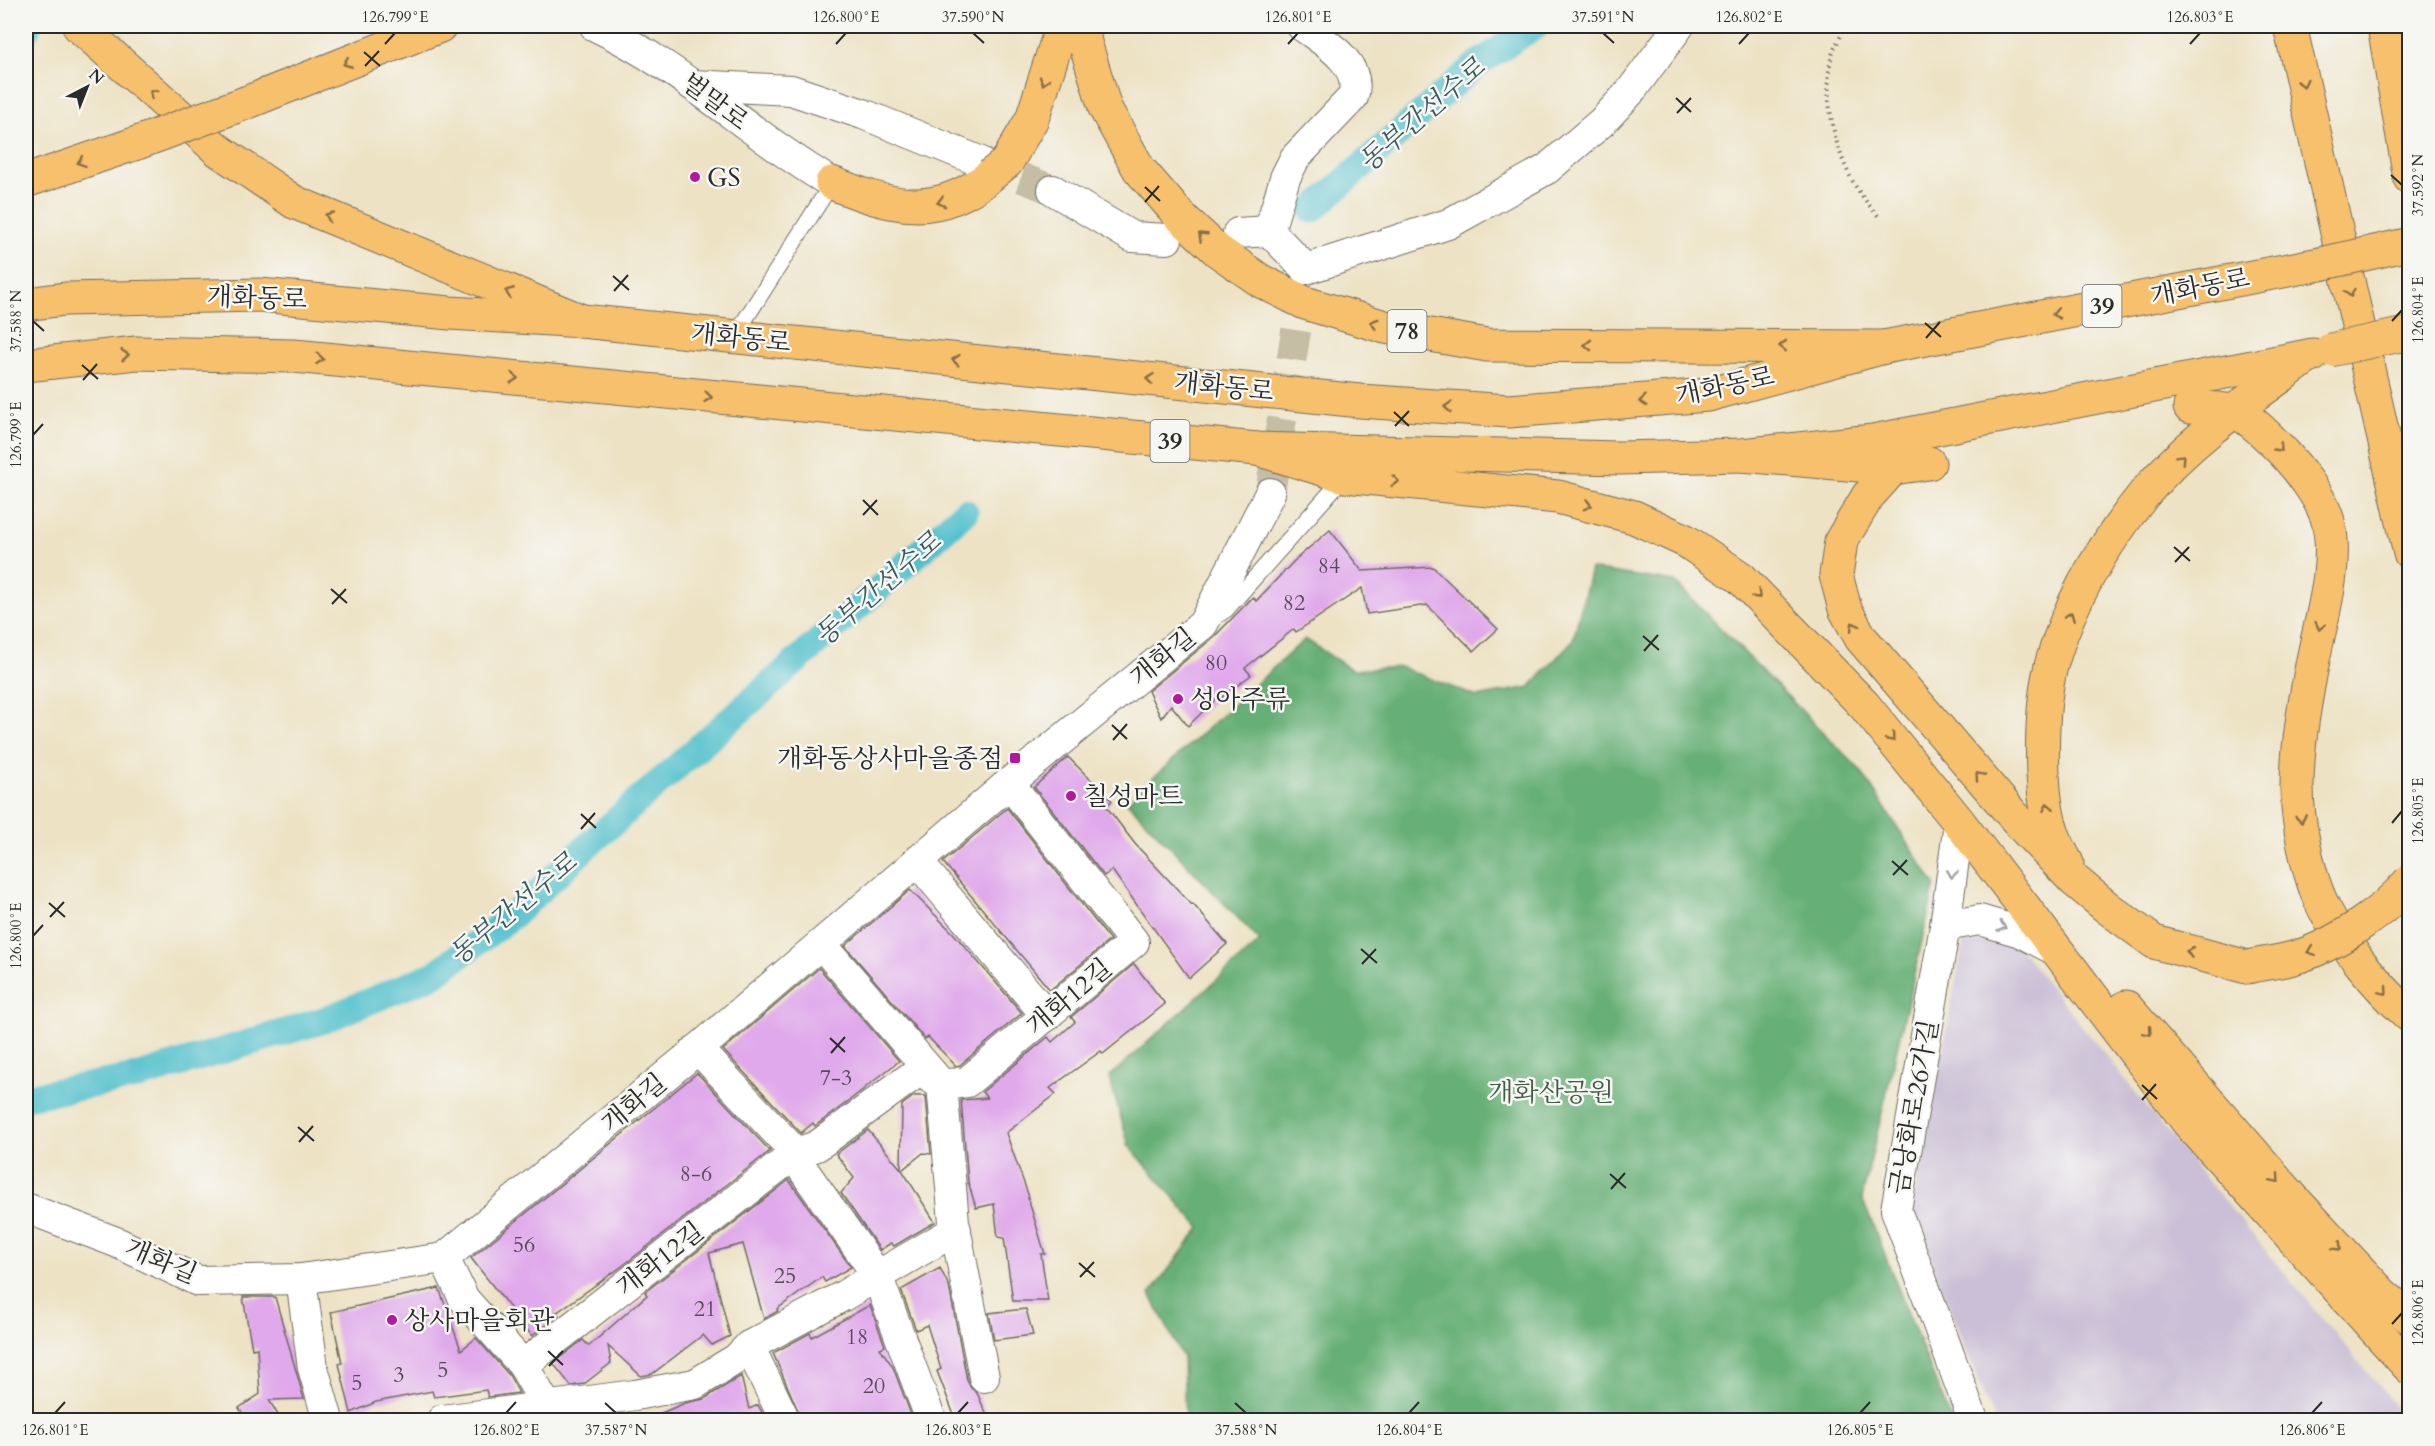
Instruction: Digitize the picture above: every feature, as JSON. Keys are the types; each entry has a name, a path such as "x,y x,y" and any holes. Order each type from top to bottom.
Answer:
{"main road":[{"path":"79,26 218,150 294,202 582,321"},
{"path":"26,181 248,102 440,26"},
{"path":"832,183 868,198 910,205 938,205 972,191 1032,119 1062,26"},
{"name":"78","path":"1085,26 1084,39 1105,108 1139,169 1179,215 1218,251 1261,281 1305,303 1385,327 1487,345 1884,347"},
{"path":"2290,26 2409,553"},
{"path":"2384,26 2409,178"},
{"name":"개화동로","path":"26,304 64,299 260,295 450,313 582,321 1360,401 1509,411 1708,395 1884,347 2320,264 2409,244"},
{"name":"39","path":"26,365 136,353 294,356 1257,449 1620,458 1742,455 1873,441 2320,353 2409,333"},
{"path":"2075,881 2052,833 2043,783 2043,724 2053,660 2078,596 2107,546 2140,501 2194,444 2233,411 2320,353"},
{"path":"2190,407 2233,411 2265,433 2311,488 2328,521 2331,561 2305,703 2300,746 2297,788 2301,820 2310,870 2323,906 2360,963 2409,1017"},
{"path":"1257,449 1345,476 1558,497 1634,517 1686,541 1741,578 1864,705 1959,822 2188,1122 2409,1368"},
{"path":"1742,455 1893,468 1929,463"},
{"path":"1893,468 1868,496 1841,541 1836,575 1845,609 1861,638 2024,828 2075,881 2109,909 2154,942 2247,967 2294,958 2321,947 2363,922 2399,894 2409,881"},
{"path":"2019,900 2092,969 2298,1204 2382,1294 2409,1318"}],"street":[{"name":"벌말로","path":"595,26 656,59 799,164 832,183"},
{"path":"1269,231 1285,178 1295,158 1353,97 1356,87 1354,75 1333,47 1302,26"},
{"path":"1238,233 1269,231 1306,269 1448,224 1547,169 1595,129 1630,92 1679,26"},
{"path":"692,85 791,90 863,114 992,166"},
{"path":"1053,190 1132,237 1167,239"},
{"name":"개화길","path":"26,1208 116,1242 198,1281 301,1279 444,1258 698,1049 1009,783 1203,624 1270,493"},
{"name":"개화12길","path":"523,1365 796,1153 817,1146 919,1071 942,1085 967,1082 1134,942 1009,783"},
{"name":"금낭화로26가길","path":"1959,822 1945,926 1896,1210 1973,1420"},
{"path":"917,861 1047,1016"},
{"path":"1945,926 1980,920 2020,933 2059,952"},
{"path":"822,945 942,1085 956,1230 984,1377"},
{"path":"698,1049 796,1153 795,1158 877,1275 931,1420"},
{"path":"442,1420 547,1407 640,1408 695,1384 736,1359 748,1346 843,1296 956,1230"},
{"path":"444,1258 464,1299 523,1365 547,1407"},
{"path":"301,1279 313,1368 328,1420"},
{"path":"748,1346 784,1420"}],"lane":[{"path":"734,337 832,183"},
{"path":"1203,624 1226,610 1345,476"}],"path":[{"path":"1846,26 1832,54 1828,87 1833,128 1858,192 1880,218"}],"shaded area":[{"path":"2013,940 2177,1144 2407,1420 1994,1420 1912,1212 1963,943"}],"green space":[{"name":"개화산공원","path":"1591,569 1675,582 1861,771 1935,885 1862,1198 1951,1420 1185,1420 1183,1358 1150,1294 1200,1228 1129,1146 1109,1077 1260,941 1127,802 1305,639 1352,670 1400,667 1477,697 1530,687 1573,640"}],"building":[{"path":"1330,530 1362,571 1433,567 1498,629 1474,651 1427,605 1367,614 1362,588 1296,632 1294,629 1245,668 1251,675 1221,698 1219,696 1188,726 1171,705 1161,718 1148,691 1214,637 1253,597 1256,601 1296,559"},
{"path":"1068,757 1112,801 1106,806 1135,844 1193,904 1227,944 1189,978 1112,870 1104,876 1034,787"},
{"path":"1007,808 1110,940 1050,990 943,862"},
{"path":"910,890 954,934 1022,1013 960,1065 956,1066 928,1037 925,1039 845,946"},
{"path":"1134,964 1165,1004 1103,1054 1101,1051 1050,1088 1056,1094 1006,1133 1029,1197 1045,1254 1041,1254 1048,1301 1013,1301 1004,1238 998,1237 994,1204 976,1208 968,1181 961,1100 987,1098 982,1092 1048,1037 1052,1042 1075,1022 1071,1017"},
{"path":"819,968 899,1061 815,1126 813,1123 801,1133 723,1050"},
{"path":"697,1073 770,1151 621,1267 556,1313 559,1315 532,1336 471,1258"},
{"path":"914,1096 926,1096 931,1154 923,1153 902,1170 935,1222 894,1246 891,1243 880,1250 841,1193 854,1178 836,1154 868,1130 901,1169 902,1105"},
{"path":"789,1180 851,1267 825,1282 822,1277 764,1319 743,1244 709,1253 730,1336 712,1345 703,1335 652,1374 641,1376 608,1346 611,1363 584,1384 571,1386 553,1363 583,1340 589,1346 647,1295 645,1292"},
{"path":"940,1268 949,1286 967,1380 977,1393 989,1420 956,1420 937,1371 941,1369 927,1325 916,1330 901,1290"},
{"path":"439,1288 461,1350 476,1338 509,1375 519,1393 488,1397 486,1390 434,1397 432,1391 376,1402 351,1413 339,1364 342,1363 331,1312"},
{"path":"243,1297 275,1297 304,1399 269,1400 281,1420 247,1420 239,1408 260,1394 257,1348 252,1349"},
{"path":"870,1305 885,1346 880,1348 893,1367 913,1420 802,1420 773,1353 810,1333 812,1337"},
{"path":"1026,1309 1033,1335 994,1340 989,1313"},
{"path":"741,1376 749,1409 758,1405 766,1420 645,1420 685,1403 704,1399"}],"waterway":[{"name":"동부간선수로","path":"1312,210 1476,65 1535,26"},
{"name":"동부간선수로","path":"26,1097 136,1077 324,1020 435,974 515,914 587,846 965,512"}],"tunnel":[{"path":"979,161 1053,190"},
{"path":"1270,493 1306,269"}],"place":[{"name":"GS","path":"695,177"},
{"name":"성아주류","path":"1178,699"},
{"name":"개화동상사마을종점","path":"1015,758"},
{"name":"칠성마트","path":"1071,796"},
{"name":"상사마을회관","path":"392,1320"}]}
